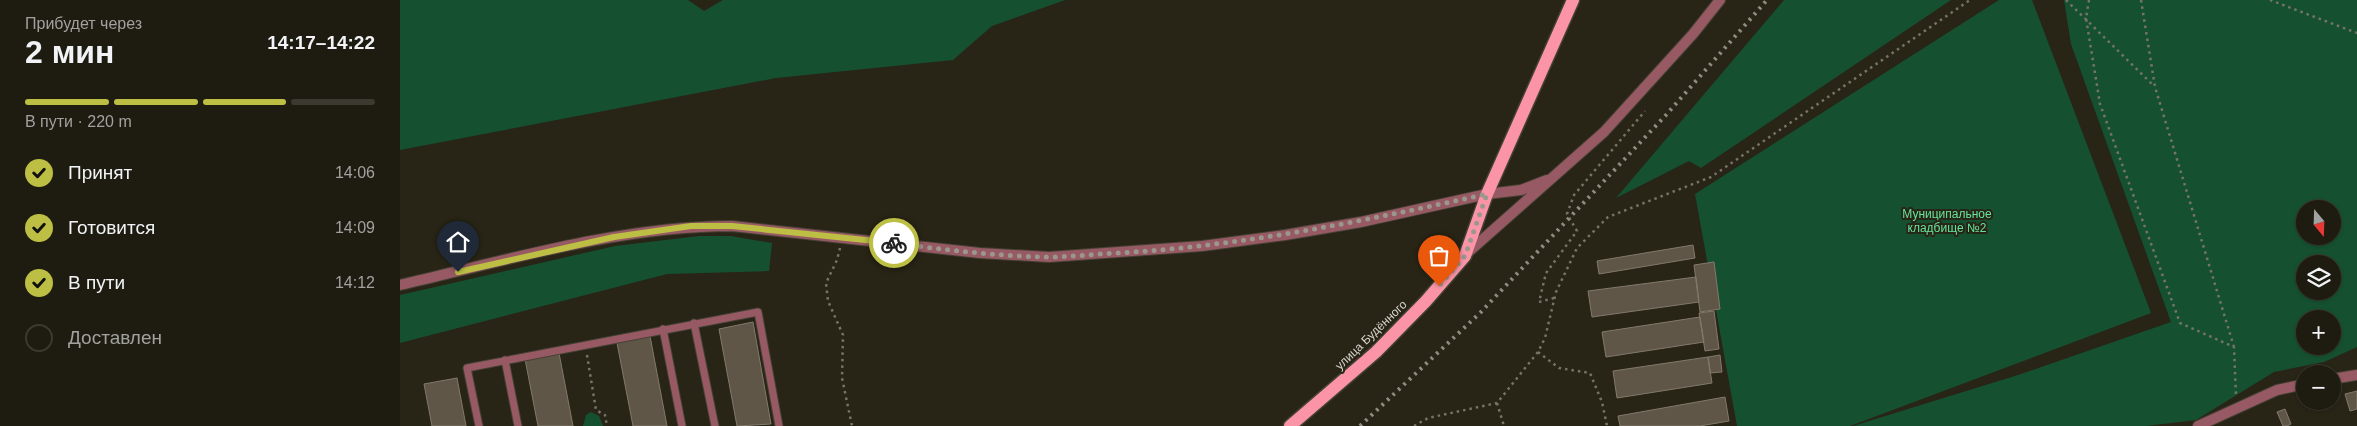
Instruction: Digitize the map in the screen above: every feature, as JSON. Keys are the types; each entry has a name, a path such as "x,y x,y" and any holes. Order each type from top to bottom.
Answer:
{"main road":[{"path":"1465,256 1487,194 1573,0"},
{"name":"улица Будённого","path":"1290,426 1376,352 1426,301 1465,256"}],"street":[{"path":"1465,256 1604,132 1693,34 1720,0"},
{"path":"400,286 614,237 691,226 732,226 980,253 1039,256 1132,252 1285,235 1361,222 1487,194 1521,190 1555,177"},
{"path":"2341,378 2357,375"},
{"path":"2198,426 2277,390 2296,386"}],"lane":[{"path":"479,426 467,368 758,312 779,426"},
{"path":"694,323 714,426"},
{"path":"663,329 682,426"},
{"path":"505,360 518,426"}],"path":[{"path":"1414,426 1428,418 1497,402 1538,352 1545,338 1554,298 1577,248 1608,217 1711,177 1970,0"},
{"path":"2066,0 2155,87"},
{"path":"2089,0 2086,18 2100,104 2180,323 2234,347"},
{"path":"2141,0 2155,87 2234,347 2237,408"},
{"path":"2270,0 2357,33"},
{"path":"1554,298 1539,302 1546,273 1577,232 1567,214 1574,195 1645,111"},
{"path":"842,237 837,260 826,283 828,301 843,336 842,378 852,426"},
{"path":"585,344 596,410 605,415 607,426"},
{"path":"1538,352 1559,368 1590,373 1602,402 1607,426"},
{"path":"1497,402 1504,426"}],"green space":[{"path":"400,0 688,0 704,11 723,0 1065,0 992,26 953,60 776,78 400,150"},
{"path":"1784,0 1951,0 1701,168 1689,161 1616,198"},
{"name":"Муниципальное кладбище №2","path":"1999,0 2032,0 2151,313 1850,426 1737,426 1695,194"},
{"path":"2064,0 2357,0 2357,347 2341,354 2341,310 2296,310 2296,355 2339,355 2324,362 2296,365 2296,368 2274,372 2196,420 2146,426 1853,426 2018,375 2171,322 2071,44"},
{"path":"699,236 731,236 772,243 769,271 667,274 400,343 400,295 615,246"},
{"path":"591,412 599,416 603,426 583,426 586,415"}],"building":[{"path":"1693,245 1695,258 1599,274 1597,261"},
{"path":"1714,262 1720,309 1700,312 1694,265"},
{"path":"1696,277 1699,302 1592,317 1588,291"},
{"path":"1714,311 1719,349 1705,351 1699,313"},
{"path":"1700,317 1704,342 1606,357 1602,332"},
{"path":"753,322 771,424 737,426 719,329"},
{"path":"650,336 667,426 633,426 617,343"},
{"path":"559,353 573,426 538,426 525,359"},
{"path":"1720,355 1722,372 1710,373 1708,357"},
{"path":"1708,357 1712,383 1617,398 1613,371"},
{"path":"457,378 466,426 432,426 424,384"},
{"path":"2357,391 2357,409 2350,411 2345,394"},
{"path":"1725,397 1729,421 1700,426 1620,426 1618,416"},
{"path":"2285,409 2291,424 2283,426 2277,412"}],"railway":[{"path":"1360,426 1481,312 1666,115 1767,0"}],"way so far":[{"path":"894,243 980,253 1049,257 1132,252 1202,246 1285,235 1361,222 1487,194 1465,256 1439,286"}],"route":[{"path":"458,272 614,237 691,226 732,226 894,243"}]}
